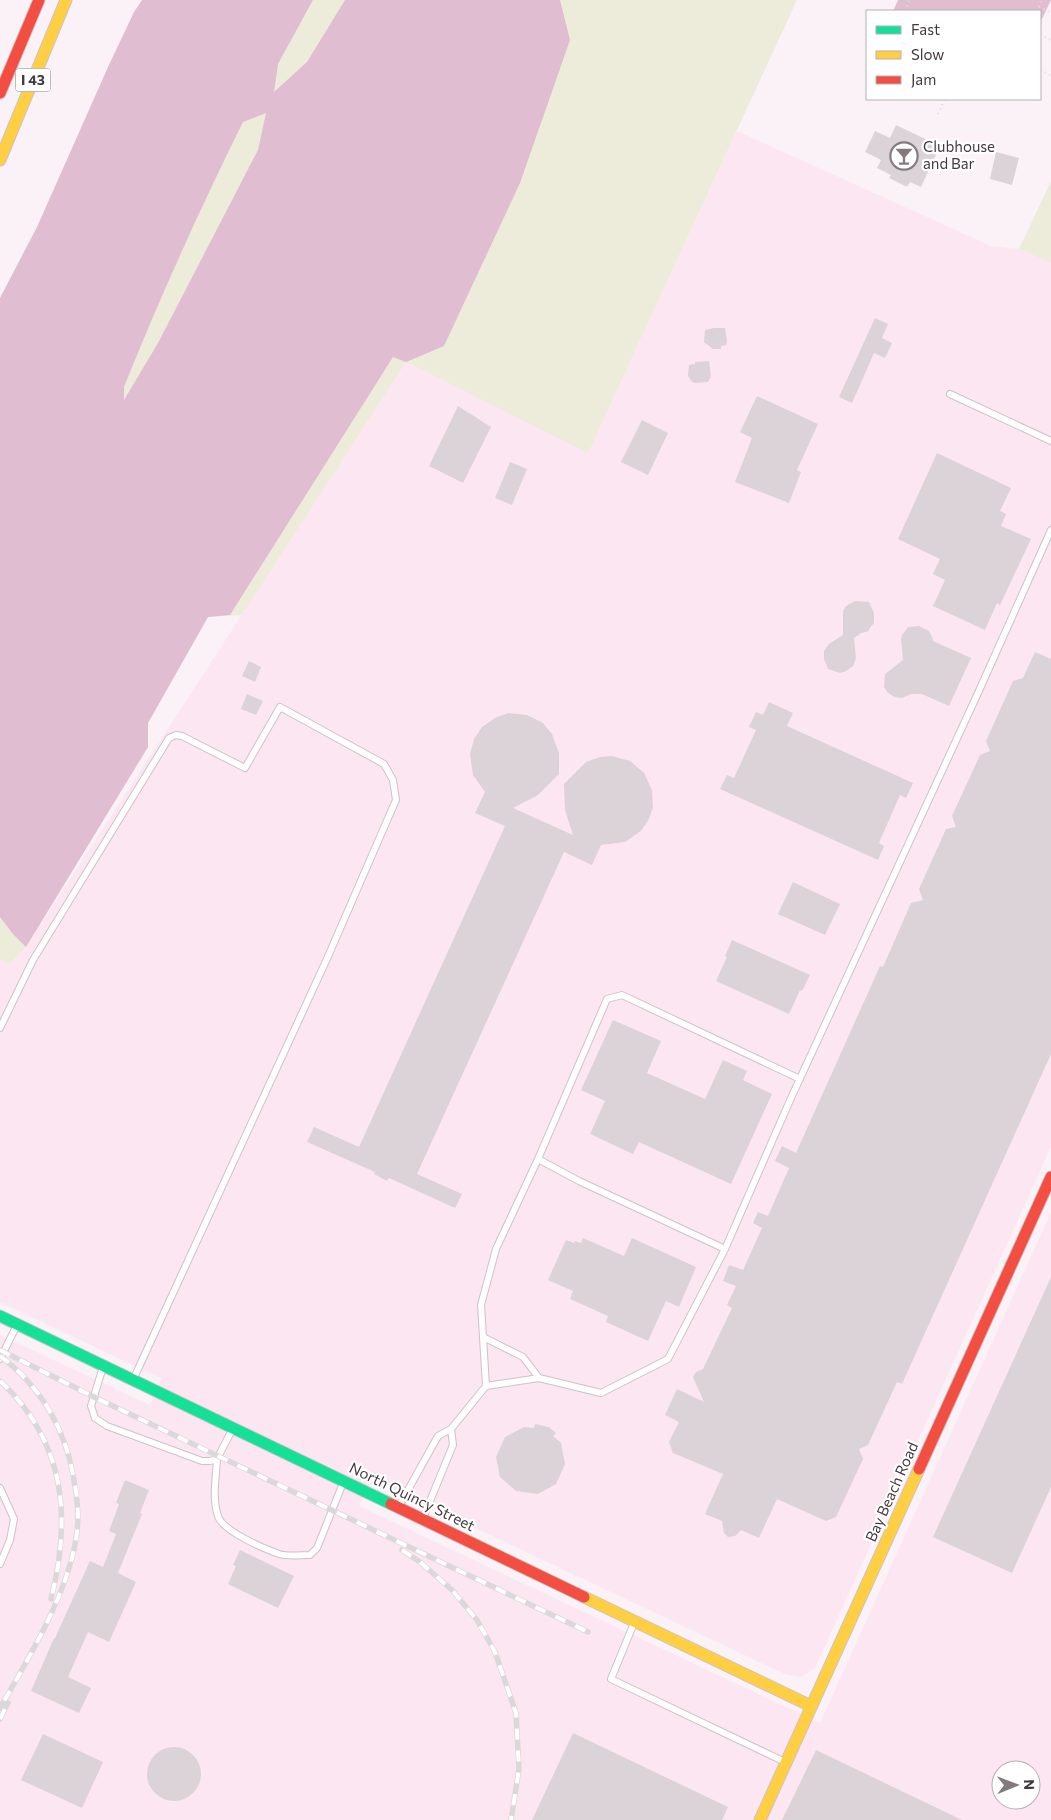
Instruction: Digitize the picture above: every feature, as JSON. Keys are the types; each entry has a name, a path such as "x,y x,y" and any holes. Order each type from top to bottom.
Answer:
{"main road":[{"name":"I 43","path":"0,93 38,0"},
{"name":"I 43","path":"0,160 66,0"},
{"name":"Bay Beach Road","path":"760,1820 1051,1177"},
{"name":"North Quincy Street","path":"0,1316 811,1706"}],"lane":[{"path":"950,394 1051,441"},
{"path":"398,1507 438,1436 450,1429 486,1386 539,1378 601,1393 668,1359 725,1249 1051,530"},
{"path":"0,1028 33,960 169,738 176,735 182,736 244,768 280,707 384,764 393,780 396,800 326,961 133,1380"},
{"path":"486,1386 481,1305 496,1249 538,1159 607,999 622,995 800,1080"},
{"path":"538,1159 588,1185 725,1249"},
{"path":"0,1359 18,1324"},
{"path":"483,1337 523,1357 539,1378"},
{"path":"104,1366 91,1406 96,1418 107,1426 202,1461 217,1459"},
{"path":"233,1428 217,1459 215,1502 218,1519 227,1528 240,1536 280,1554 310,1555 317,1548 344,1481"},
{"path":"422,1519 453,1445 450,1429"},
{"path":"0,1488 14,1519 10,1540 0,1564"},
{"path":"634,1621 611,1679 786,1762"}],"path":[{"path":"1037,10 1042,0"},
{"path":"1039,7 1050,12"},
{"path":"938,114 945,100"}],"shaded area":[{"path":"142,0 313,0 278,64 274,92 307,62 345,0 560,0 570,40 520,183 444,346 406,362 393,357 230,615 208,617 148,723 148,747 26,947 0,917 0,298 37,227 134,12","holes":["266,113 258,150 158,343 124,400 124,387 152,320 196,220 243,122"]},
{"path":"898,0 1051,0 1041,21 1041,10 893,10"},
{"path":"737,131 991,246 1019,249 1051,263 1051,1147 815,1668 802,1677 787,1675 373,1480 359,1506 820,1723 1051,1212 1051,1820 0,1820 0,1335 150,1405 162,1379 0,1302 0,960 9,964 26,947 406,362 588,452"}],"green space":[{"path":"313,0 797,0 588,453 406,362 242,615 208,617 148,723 148,747 26,947 9,964 0,960 0,550 124,387 157,304 208,193 243,122"},
{"path":"1051,181 1051,263 1019,249"}],"pier":[{"path":"944,100 997,100 991,104 978,106 952,105"}],"building":[{"name":"Clubhouse and Bar","path":"896,125 940,146 921,187 910,182 907,187 889,178 891,175 877,168 881,160 865,152 875,131 890,138"},
{"path":"996,152 1019,158 1012,185 990,179"},
{"path":"875,318 888,324 882,338 892,343 885,358 874,353 852,403 839,397"},
{"path":"725,328 727,341 726,345 721,346 721,349 713,349 704,342 705,330"},
{"path":"709,361 711,376 708,382 694,383 691,381 688,376 689,365 695,364 695,362"},
{"path":"757,396 818,424 797,470 801,472 789,503 735,482 752,438 740,432"},
{"path":"458,406 491,427 463,483 429,466"},
{"path":"642,420 668,433 648,475 621,462"},
{"path":"937,453 1011,488 1000,511 1006,514 1001,526 1031,539 1000,605 997,603 985,630 933,606 945,580 933,574 940,559 898,539"},
{"path":"510,462 527,469 512,505 495,498"},
{"path":"855,601 869,602 874,613 874,623 869,631 861,633 854,638 856,658 853,666 840,673 828,669 824,659 824,651 829,644 843,635 843,611 846,606"},
{"path":"919,626 929,631 933,641 971,658 949,706 922,694 911,694 902,698 895,697 888,693 884,687 885,674 903,660 902,635 908,627"},
{"path":"1035,652 1051,659 1051,1054 902,1384 897,1382 868,1445 859,1449 863,1459 836,1517 826,1521 777,1499 759,1538 741,1530 735,1536 728,1537 724,1533 722,1521 705,1514 723,1474 673,1453 669,1442 679,1422 665,1415 677,1389 704,1402 693,1377 696,1372 703,1369 732,1308 727,1305 736,1286 723,1281 729,1265 743,1270 762,1228 753,1223 758,1212 768,1216 789,1168 775,1161 782,1146 796,1153 880,966 883,967 911,903 923,900 919,889 946,829 956,827 952,816 980,755 990,751 986,741 1013,681 1023,678"},
{"path":"249,661 261,667 255,682 242,676"},
{"path":"247,694 263,701 256,715 241,709"},
{"path":"769,702 793,713 787,726 913,783 906,798 900,795 879,843 884,846 878,860 720,789 727,775 734,778 756,730 749,727 756,712 763,715"},
{"path":"508,713 527,715 543,723 552,734 559,753 559,774 538,795 513,808 573,835 565,810 564,784 586,762 600,757 612,756 630,761 644,773 652,790 653,807 649,819 641,831 625,842 601,845 592,865 564,852 417,1174 462,1194 455,1208 389,1178 387,1181 374,1174 375,1172 307,1142 314,1127 359,1147 505,826 475,813 485,792 473,775 470,754 474,739 482,727 495,718"},
{"path":"793,882 840,904 825,935 778,914"},
{"path":"732,940 810,975 802,991 800,990 789,1014 716,981 727,957 725,956"},
{"path":"613,1020 661,1041 647,1073 705,1099 723,1060 747,1071 743,1080 772,1094 731,1184 639,1142 633,1154 590,1134 605,1101 581,1090"},
{"path":"583,1238 624,1256 632,1238 696,1267 679,1307 666,1301 648,1341 606,1322 608,1316 570,1299 573,1291 548,1280 566,1240 581,1243"},
{"path":"1051,1277 1051,1487 1012,1573 933,1537"},
{"path":"535,1424 549,1427 556,1433 553,1436 561,1443 565,1464 556,1484 538,1494 516,1491 500,1477 496,1457 505,1437 524,1427 534,1428"},
{"path":"125,1480 149,1490 140,1513 142,1514 118,1573 136,1582 109,1642 88,1632 68,1677 91,1688 79,1713 31,1691 90,1561 103,1567 116,1534 109,1531 119,1504 116,1503"},
{"path":"240,1550 294,1576 278,1608 228,1584 236,1566 233,1565"},
{"path":"573,1733 728,1807 722,1820 532,1820"},
{"path":"43,1734 103,1762 82,1808 21,1780"},
{"path":"174,1747 184,1749 193,1755 199,1764 201,1774 199,1784 193,1793 184,1799 174,1801 164,1799 155,1793 149,1784 147,1774 149,1764 155,1755 164,1749"},
{"path":"816,1750 962,1820 782,1820"}],"railway":[{"path":"0,1350 94,1397 588,1632"},
{"path":"0,1356 13,1366 34,1388 58,1427 69,1457 78,1513 73,1554 57,1600 35,1646 0,1708"},
{"path":"0,1381 22,1404 38,1429 50,1455 58,1482 61,1510 61,1539 58,1569 51,1599"},
{"path":"402,1550 420,1562 452,1590 477,1620 495,1652 516,1713 519,1769 511,1820"},
{"path":"0,1719 8,1703"}],"traffic: fast":[{"path":"0,1316 391,1504"}],"traffic: slow":[{"path":"0,160 66,0"},
{"path":"760,1820 919,1469"},
{"path":"584,1597 811,1706"}],"traffic: jam":[{"path":"0,93 39,0"},
{"path":"919,1469 1051,1177"},
{"path":"391,1504 584,1597"}],"place":[{"name":"Clubhouse and Bar","path":"904,156"}]}
